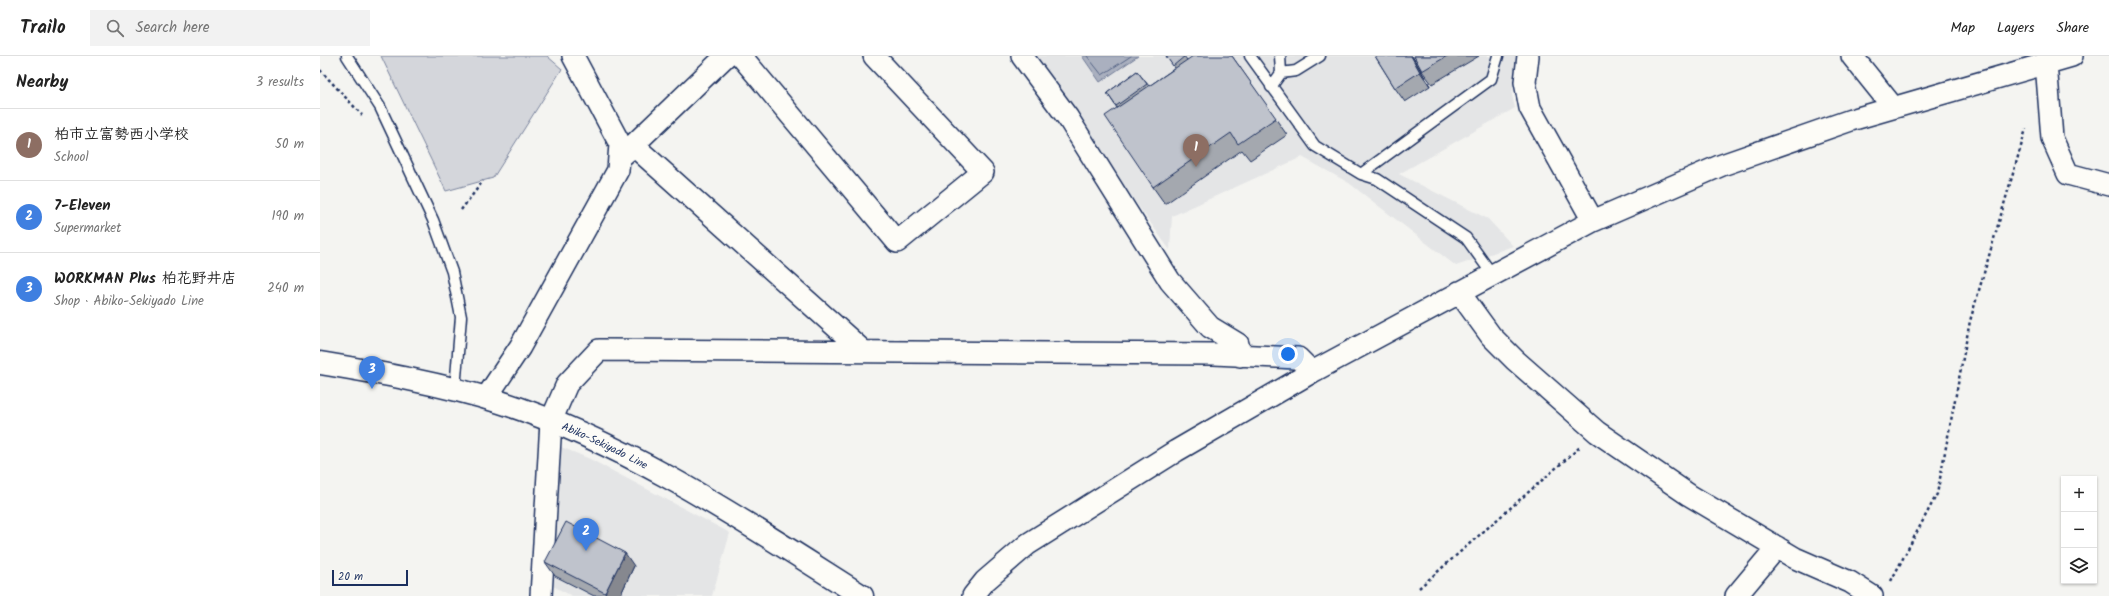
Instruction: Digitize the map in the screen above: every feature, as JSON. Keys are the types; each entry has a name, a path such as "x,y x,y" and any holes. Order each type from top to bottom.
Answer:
{"main road":[{"name":"Abiko-Sekiyado Line","path":"320,363 455,389 486,398 551,421 677,481 738,517 862,596"}],"street":[{"path":"573,56 620,144 626,151 863,352"},
{"path":"486,398 528,334 618,170 626,151 726,56"},
{"path":"741,56 898,242 982,172 874,56"},
{"path":"1022,56 1068,118 1170,281 1210,327 1238,344 1240,356"},
{"path":"1528,56 1524,82 1530,108 1593,221"},
{"path":"1852,56 1893,107"},
{"path":"973,596 985,581 1028,544 1176,451 1312,372 1593,221 1722,165 1851,120 2072,56"},
{"path":"2046,63 2052,138 2068,174 2109,185"},
{"path":"1459,292 1492,336 1515,360 1597,432 1690,495 1795,558 1850,582 1872,596"},
{"path":"541,596 551,421 567,384 599,350 1240,356 1298,358 1312,372"},
{"path":"1736,596 1777,547"}],"lane":[{"path":"348,56 380,107 433,220 452,272 461,317 455,389"},
{"path":"1250,56 1315,146 1361,174 1378,179 1466,238 1492,274"},
{"path":"1280,56 1281,74"},
{"path":"1271,87 1281,74 1296,70 1320,56"},
{"path":"1361,174 1491,78 1498,56"}],"path":[{"path":"320,70 365,119"},
{"path":"1890,582 1937,494 1970,321 2028,124"},
{"path":"461,210 483,181"},
{"path":"1419,588 1597,432"}],"shaded area":[{"path":"381,56 547,56 562,69 493,178 446,191"},
{"path":"1030,56 1519,56 1512,95 1515,108 1399,174 1488,219 1513,246 1456,266 1349,183 1302,157 1172,216 1170,250"},
{"path":"561,447 590,459 730,533 712,596 572,596 551,585"}],"water":[{"path":"1082,56 1138,56 1100,82"}],"building":[{"path":"1166,56 1185,56 1173,66"},
{"path":"1193,56 1232,56 1276,118 1238,144 1231,133 1153,187 1105,116"},
{"path":"1375,56 1411,56 1420,72 1395,88"},
{"path":"1414,56 1447,56 1422,71"},
{"path":"1137,71 1147,84 1116,106 1107,93"},
{"path":"566,522 625,553 605,593 545,562"}],"place":[{"name":"柏市立富勢西小学校","path":"1196,167"},
{"name":"WORKMAN Plus 柏花野井店","path":"372,389"},
{"name":"7-Eleven","path":"586,551"}]}
